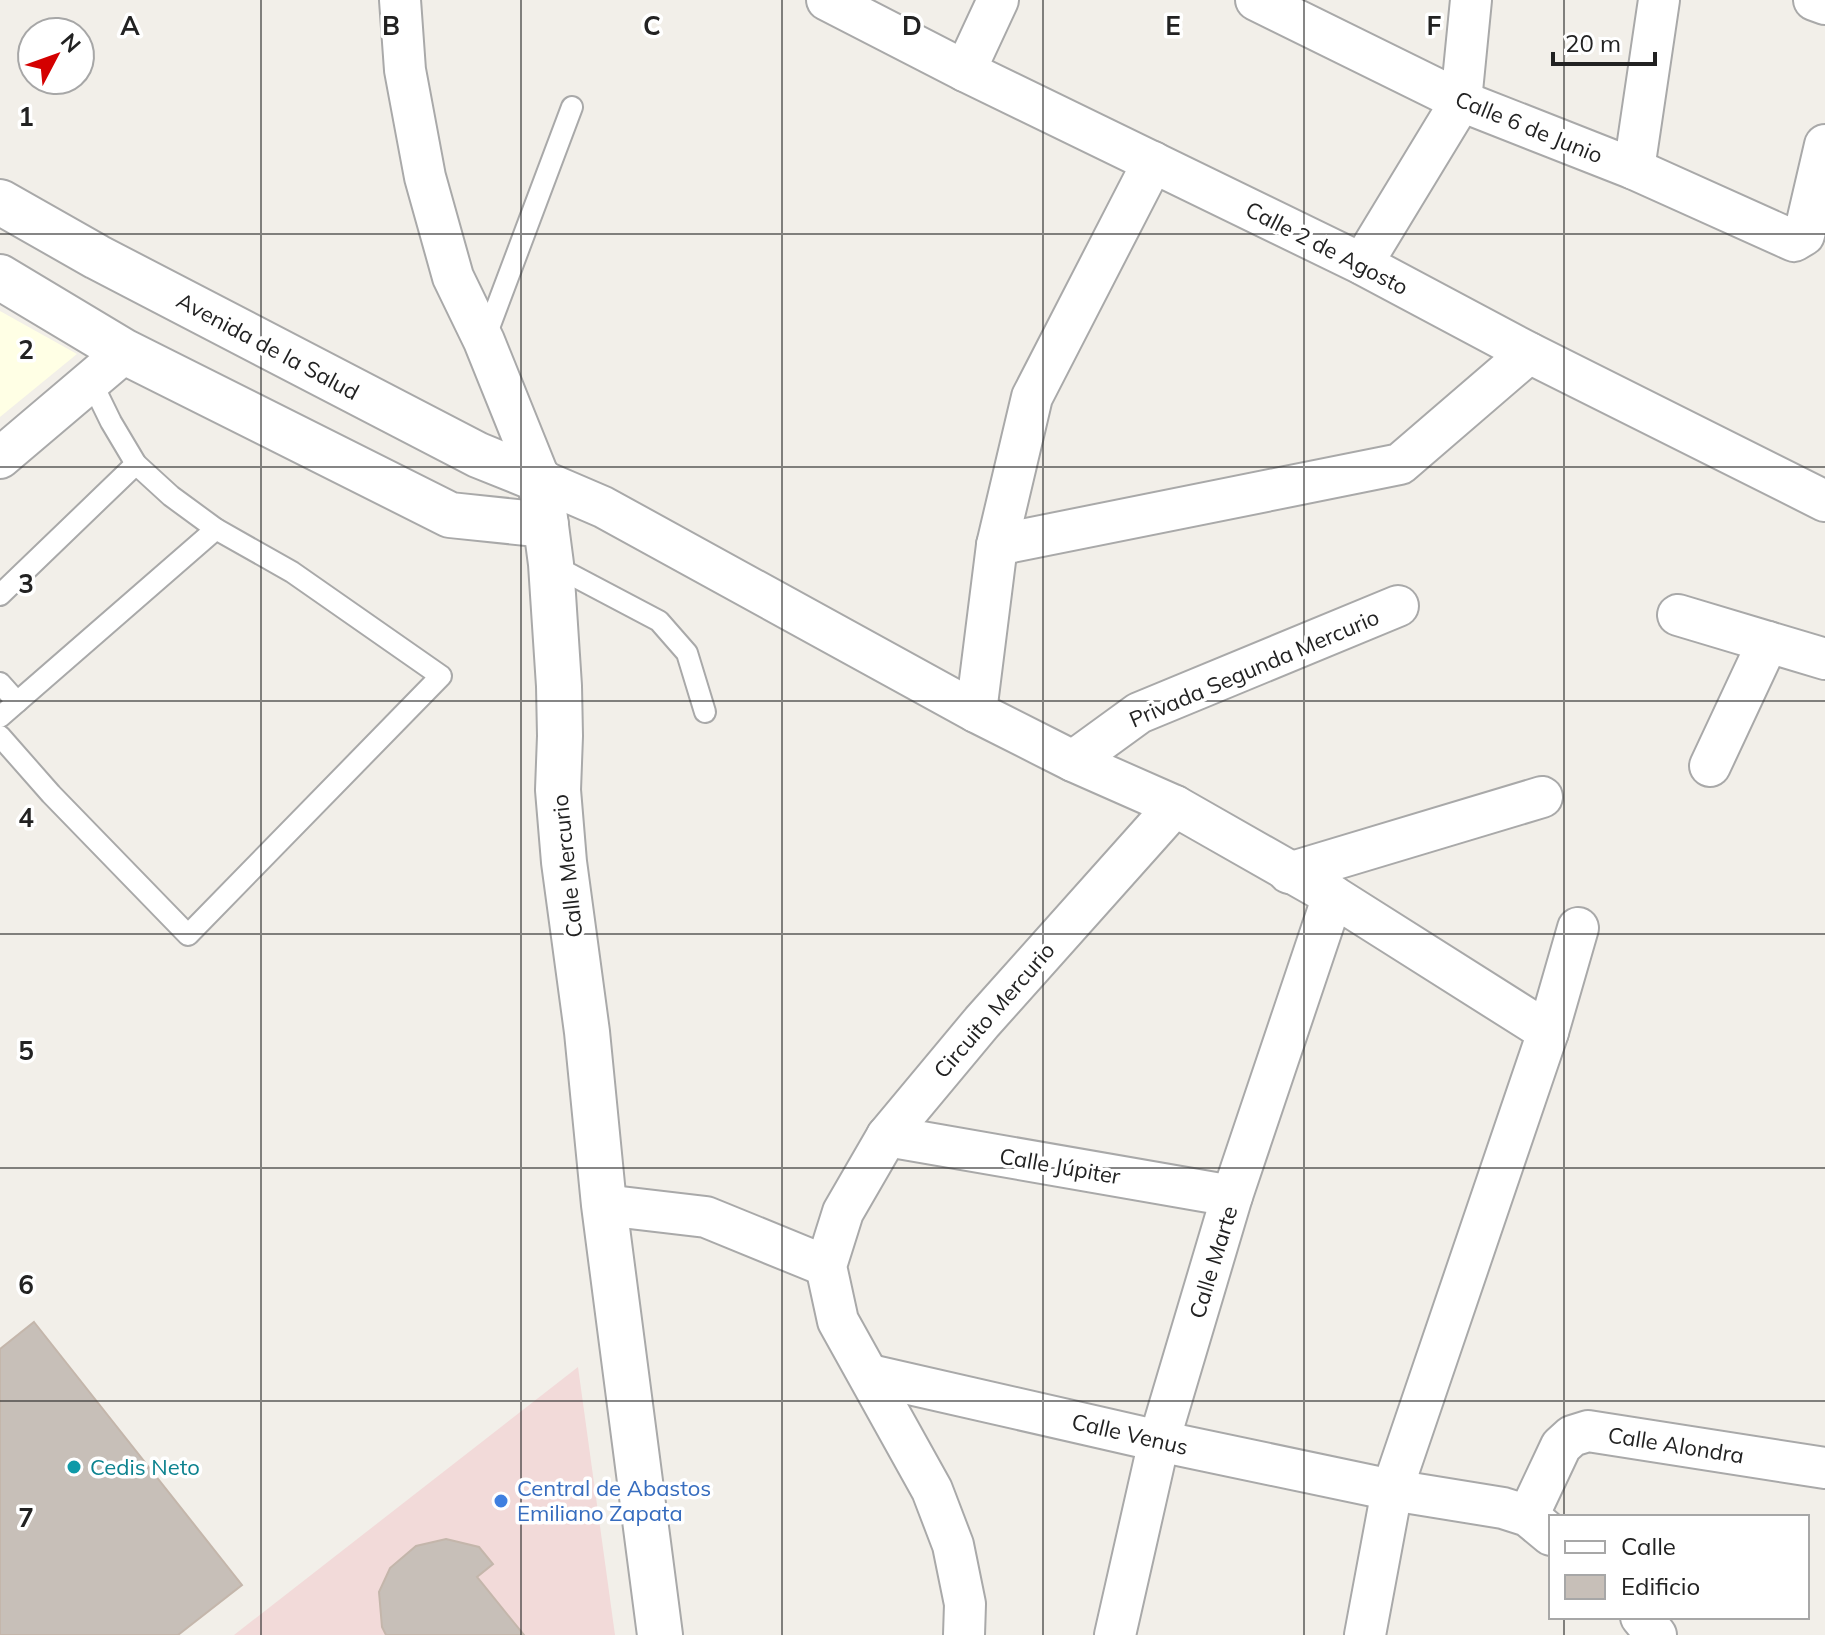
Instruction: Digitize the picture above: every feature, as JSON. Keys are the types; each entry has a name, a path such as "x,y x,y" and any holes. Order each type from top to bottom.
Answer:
{"street":[{"path":"400,0 405,70 425,177 453,277 484,341 540,480 603,507 976,712 1073,761 1175,806 1333,896 1548,1032"},
{"name":"Calle 2 de Agosto","path":"827,0 965,71 1362,264 1529,353 1825,501"},
{"path":"965,71 998,0"},
{"name":"Calle 6 de Junio","path":"1256,0 1461,101 1634,169 1794,241 1804,235 1825,145"},
{"path":"1362,264 1461,101 1471,0"},
{"path":"1634,169 1659,0"},
{"path":"1814,0 1825,4"},
{"path":"976,712 997,545 1032,397 1153,162"},
{"name":"Avenida de la Salud","path":"0,202 97,257 478,455 540,480"},
{"path":"0,277 125,352 450,515 548,545 603,507"},
{"path":"0,458 125,352"},
{"path":"997,545 1400,464 1529,353"},
{"name":"Calle Mercurio","path":"540,480 559,686 558,790 564,862 587,1032 604,1205 660,1635"},
{"name":"Privada Segunda Mercurio","path":"1073,761 1139,713 1398,606"},
{"path":"1678,615 1825,659"},
{"path":"1710,766 1768,642"},
{"path":"1289,873 1542,797"},
{"name":"Circuito Mercurio","path":"964,1635 965,1604 953,1545 932,1490 838,1321 826,1266 843,1212 887,1136 982,1022 1175,806"},
{"name":"Calle Marte","path":"1115,1635 1159,1441 1232,1196 1333,896"},
{"path":"1365,1635 1392,1490 1548,1032 1578,928"},
{"name":"Calle Júpiter","path":"887,1136 1232,1196"},
{"path":"604,1205 706,1217 826,1266"},
{"name":"Calle Venus","path":"870,1375 1392,1490 1503,1508 1540,1525"},
{"name":"Calle Alondra","path":"1540,1525 1561,1446 1572,1436 1588,1431 1825,1468"},
{"path":"1643,1619 1656,1635"}],"lane":[{"path":"484,341 572,107"},
{"path":"0,736 51,794 188,935 441,676 292,572 216,529 171,496 136,464 91,381"},
{"path":"0,595 136,464"},
{"path":"0,717 216,529"},
{"path":"548,545 659,621 687,653 705,712"},
{"path":"0,683 17,702"}],"shaded area":[{"path":"0,311 77,354 0,417"},
{"name":"Central de Abastos Emiliano Zapata","path":"578,1367 615,1635 234,1635"}],"building":[{"name":"Cedis Neto","path":"34,1322 242,1585 178,1635 0,1635 0,1349"},
{"path":"446,1539 479,1547 493,1564 477,1577 524,1635 386,1635 382,1627 379,1592 390,1568 416,1546"}],"place":[{"name":"Cedis Neto","path":"74,1467"},
{"name":"Central de Abastos Emiliano Zapata","path":"501,1501"}]}
